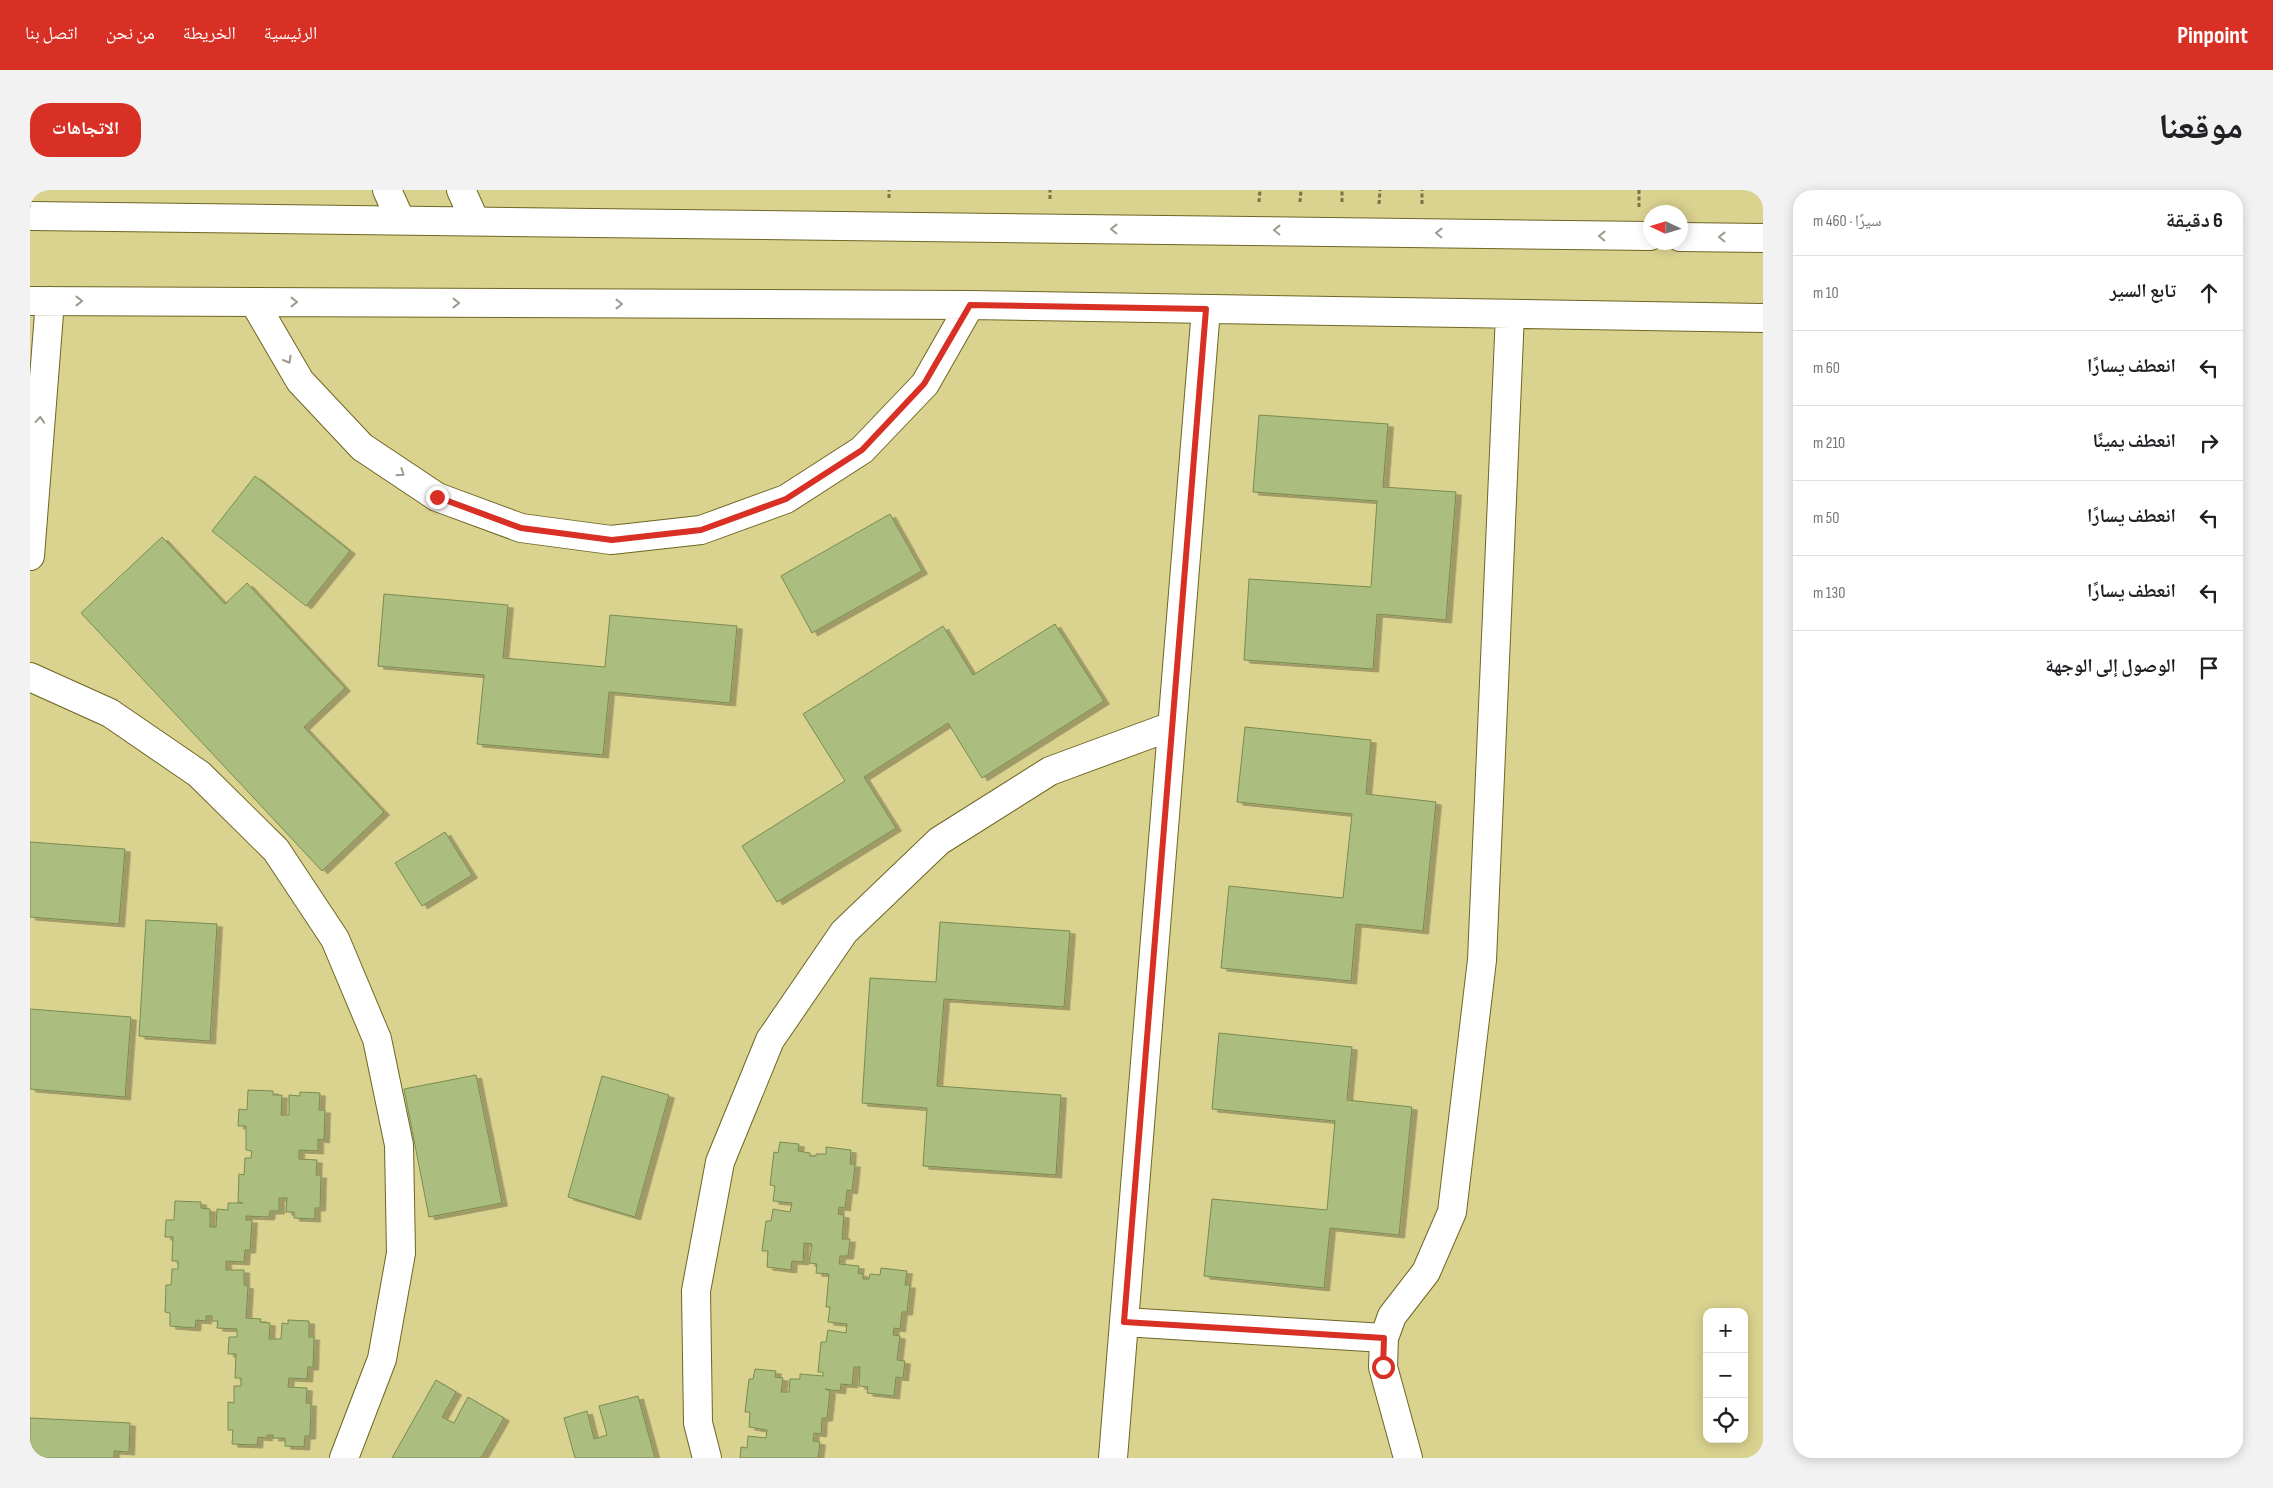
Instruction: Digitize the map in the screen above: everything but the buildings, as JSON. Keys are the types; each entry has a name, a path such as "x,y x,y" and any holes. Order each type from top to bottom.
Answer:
{"street":[{"path":"387,190 400,220"},
{"path":"461,190 475,221"},
{"path":"30,216 1643,236"},
{"path":"1688,237 1763,238"},
{"path":"30,556 40,301 970,305 1763,318"},
{"path":"254,302 300,381 324,408 362,447 437,497 521,528 612,540 701,530 786,499 862,450 924,384 970,305"},
{"path":"1113,1458 1206,309"},
{"path":"1408,1458 1383,1367 1384,1338 1392,1316 1426,1272 1452,1212 1482,960 1510,314"},
{"path":"30,677 110,713 199,774 276,850 336,939 377,1039 400,1144 401,1253 382,1359 344,1458"},
{"path":"706,1458 698,1423 696,1292 720,1162 770,1040 844,932 939,841 1050,772 1172,726"},
{"path":"1124,1322 1384,1338"}],"route":[{"path":"437,497 521,528 612,540 701,530 786,499 862,450 924,384 970,305 1206,309 1124,1322 1384,1338 1383,1367"}]}
